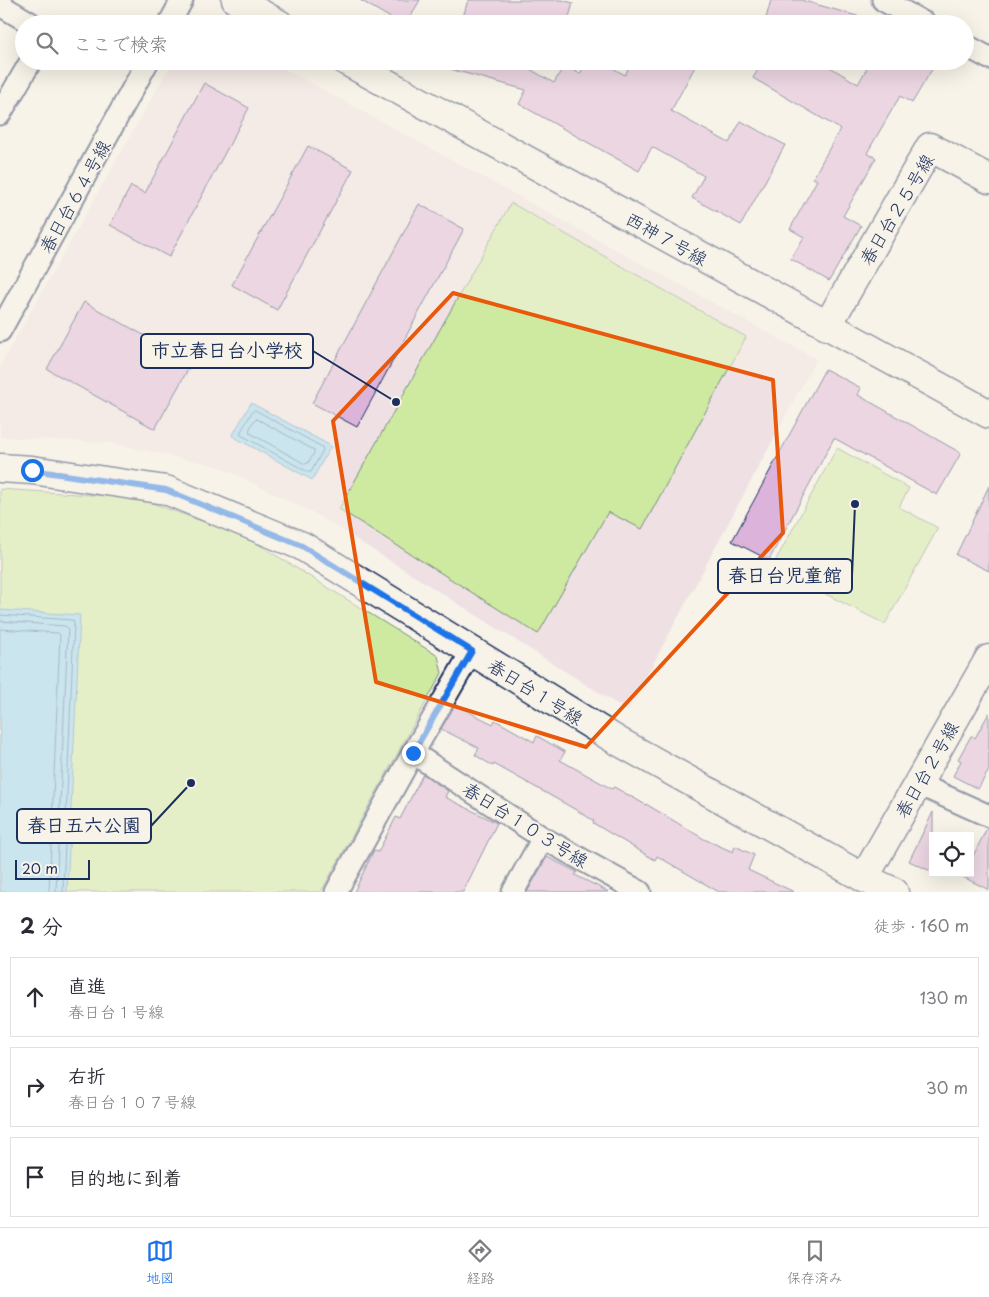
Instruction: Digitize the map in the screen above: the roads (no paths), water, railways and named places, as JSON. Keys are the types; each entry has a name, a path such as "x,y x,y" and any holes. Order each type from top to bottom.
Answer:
{"street":[{"path":"174,15 182,0"},
{"path":"236,0 263,15"},
{"path":"883,0 910,15"},
{"path":"0,5 17,15"},
{"path":"974,50 989,58"},
{"path":"0,114 26,70"},
{"name":"春日台６４号線","path":"0,331 143,70"},
{"name":"西神７号線","path":"362,70 989,414"},
{"name":"春日台２５号線","path":"827,326 930,147 989,179"},
{"name":"春日台１号線","path":"0,468 32,470 166,490 302,546 616,740 860,885 894,892"},
{"path":"336,892 472,651"},
{"name":"春日台２号線","path":"860,885 989,659"},
{"name":"春日台１０３号線","path":"413,753 543,838 640,892"},
{"path":"918,784 989,816"},
{"path":"513,892 543,838"}],"water":[{"path":"251,403 331,446 312,480 232,436"},
{"path":"0,610 80,615 67,892 0,892"}],"place":[{"name":"市立春日台小学校","path":"396,402"},
{"name":"春日台児童館","path":"855,504"},
{"name":"春日五六公園","path":"191,783"}]}
